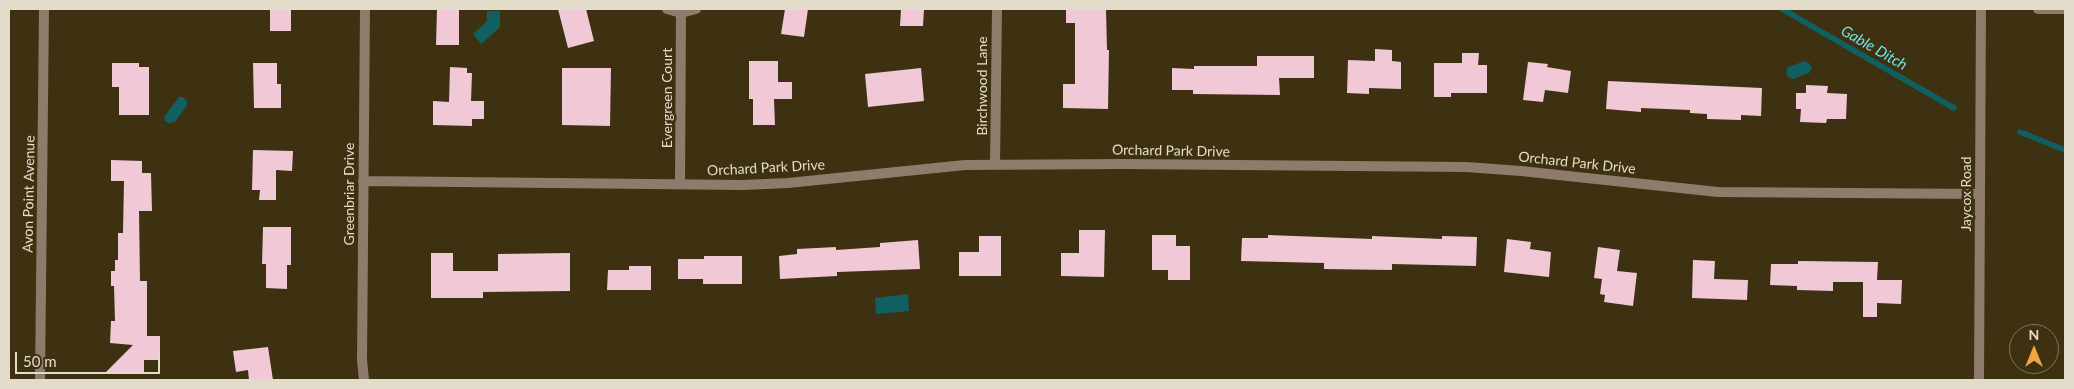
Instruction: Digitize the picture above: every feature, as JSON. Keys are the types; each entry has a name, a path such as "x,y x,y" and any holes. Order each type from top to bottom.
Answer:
{"street":[{"name":"Avon Point Avenue","path":"40,380 44,9"},
{"name":"Greenbriar Drive","path":"364,380 362,360 365,9"},
{"path":"668,9 681,12 696,9"},
{"name":"Birchwood Lane","path":"996,9 996,164"},
{"name":"Jaycox Road","path":"1979,380 1981,9"},
{"path":"2038,9 2065,9"},
{"name":"Evergreen Court","path":"680,184 681,12"},
{"name":"Orchard Park Drive","path":"363,181 743,185 788,183 996,164 1466,167 1718,192 1979,194"}],"water":[{"path":"487,11 500,11 500,27 481,44 473,34 487,21"},
{"path":"1805,61 1812,68 1809,73 1793,79 1788,77 1786,72 1788,67"},
{"path":"179,97 183,97 187,101 187,105 175,122 169,123 165,121 164,117"},
{"path":"908,294 909,311 876,314 875,298"}],"building":[{"path":"270,9 291,9 291,31 270,31"},
{"path":"437,9 459,9 459,45 436,45"},
{"path":"558,9 586,9 594,41 568,48"},
{"path":"785,9 808,9 804,37 781,34"},
{"path":"901,9 924,9 923,26 900,26"},
{"path":"1066,9 1106,9 1107,50 1109,50 1108,109 1063,108 1063,84 1075,84 1075,23 1066,23"},
{"path":"1375,49 1392,50 1392,61 1401,62 1401,89 1369,88 1369,94 1347,93 1348,60 1375,61"},
{"path":"1462,53 1479,53 1478,65 1487,65 1487,93 1451,93 1451,97 1434,97 1434,63 1462,63"},
{"path":"1257,56 1314,56 1314,78 1279,78 1280,95 1193,94 1193,90 1172,90 1172,68 1194,69 1194,66 1257,66"},
{"path":"749,61 778,61 778,82 792,82 792,99 774,99 775,125 753,125 753,99 749,99"},
{"path":"1528,62 1548,64 1547,67 1571,71 1568,93 1545,90 1543,102 1523,100"},
{"path":"112,63 139,63 139,67 149,67 149,115 119,115 119,87 112,87"},
{"path":"253,63 277,63 277,84 281,84 281,108 254,108"},
{"path":"450,67 467,68 467,73 472,73 471,101 484,101 484,119 472,119 472,126 433,125 433,101 449,102"},
{"path":"562,68 611,68 610,126 562,125"},
{"path":"921,68 924,101 868,107 865,74"},
{"path":"1608,81 1762,88 1761,116 1741,115 1741,120 1707,119 1707,114 1690,113 1690,110 1641,108 1641,112 1606,109"},
{"path":"1806,85 1828,86 1827,93 1847,94 1846,119 1827,119 1826,123 1800,122 1801,109 1796,109 1796,93 1806,93"},
{"path":"253,150 293,151 292,171 276,170 276,200 259,200 260,190 252,190"},
{"path":"111,160 142,161 142,173 151,173 152,211 139,211 140,281 147,281 147,336 160,336 160,360 144,360 144,373 105,373 133,345 110,343 111,321 115,321 114,286 111,286 111,271 115,271 115,260 118,260 118,233 123,233 124,181 111,181"},
{"path":"263,227 291,227 291,265 287,265 287,289 266,288 266,264 262,264"},
{"path":"1079,230 1105,230 1104,277 1061,276 1061,253 1079,253"},
{"path":"1152,235 1176,235 1176,246 1190,246 1190,280 1168,280 1168,270 1152,270"},
{"path":"1268,235 1372,239 1372,236 1442,239 1442,236 1477,237 1476,266 1392,264 1392,270 1324,269 1324,263 1241,261 1242,238 1268,238"},
{"path":"979,236 1001,236 1001,276 959,276 959,252 979,252"},
{"path":"1507,239 1531,242 1530,249 1551,252 1549,277 1504,272"},
{"path":"918,240 920,269 837,272 837,276 780,279 779,256 797,254 797,249 836,247 836,250 880,247 880,243"},
{"path":"1598,247 1620,250 1617,271 1637,273 1633,306 1604,302 1605,295 1600,294 1602,279 1594,278"},
{"path":"431,253 453,253 453,271 498,271 498,254 570,253 570,291 483,292 483,298 431,298"},
{"path":"704,256 742,256 742,284 703,284 703,279 678,279 678,259 704,259"},
{"path":"1693,260 1715,261 1714,279 1748,280 1747,300 1692,298"},
{"path":"1798,261 1878,262 1877,280 1902,280 1901,304 1877,303 1877,317 1863,317 1863,282 1833,282 1833,291 1797,290 1797,286 1770,285 1771,264 1798,264"},
{"path":"629,266 651,266 651,290 607,290 608,270 629,270"},
{"path":"268,347 273,380 249,380 248,370 236,372 233,351"}],"waterway":[{"name":"Gable Ditch","path":"1782,9 1954,108"},
{"name":"Gable Ditch","path":"2020,132 2065,150"}]}
